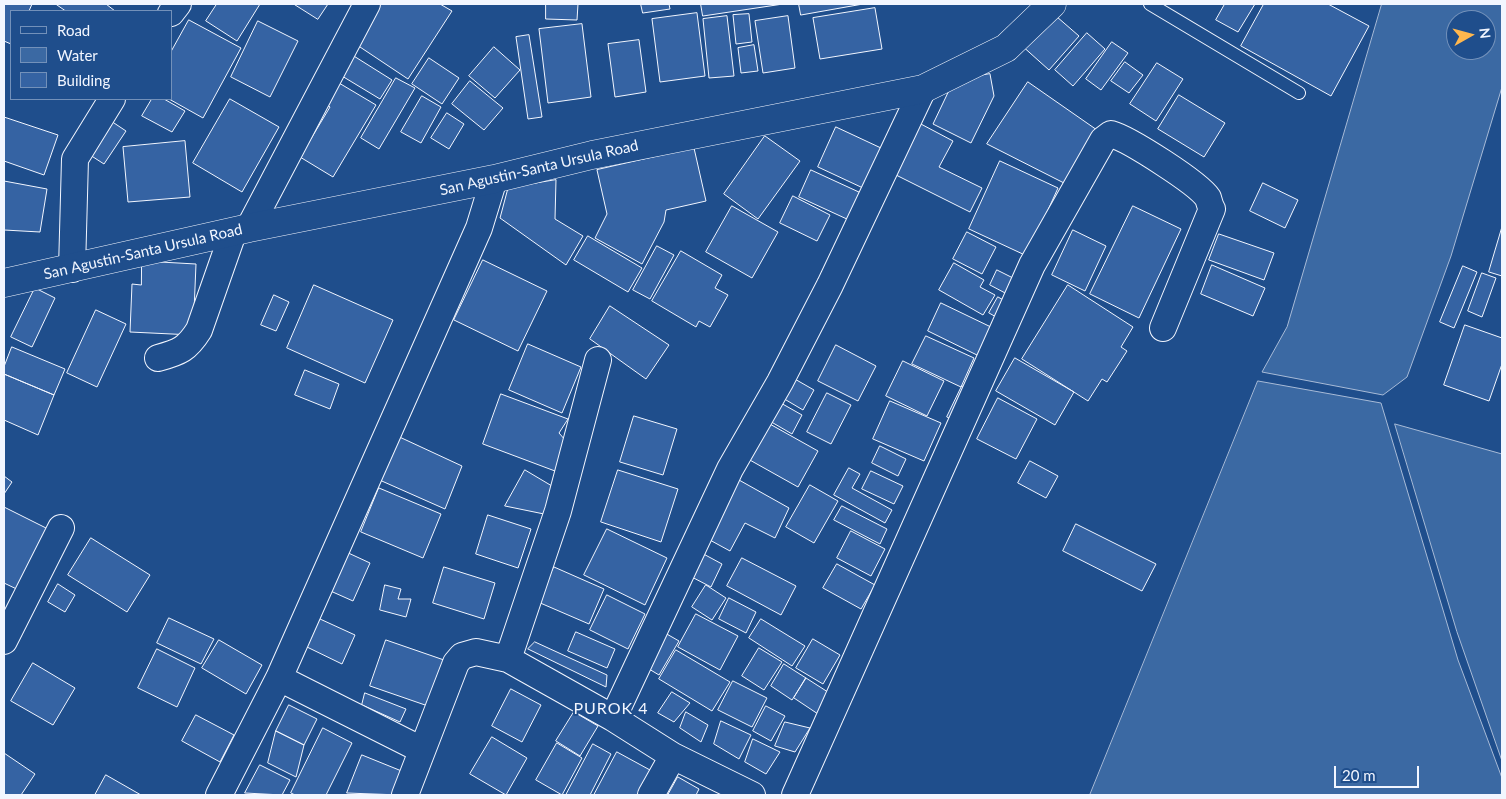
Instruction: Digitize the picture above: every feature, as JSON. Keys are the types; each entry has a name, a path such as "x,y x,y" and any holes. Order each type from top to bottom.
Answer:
{"street":[{"path":"158,358 177,353 191,344 199,330 241,230 367,4"},
{"name":"San Agustin-Santa Ursula Road","path":"4,283 241,230 494,179 592,155 922,89 1006,48 1052,4"},
{"path":"613,718 730,469 780,382 830,284 922,89"},
{"path":"72,269 74,159 111,100"},
{"path":"795,795 1032,265 1104,140 1111,134 1193,183 1208,198 1212,209 1163,328"},
{"path":"219,795 280,678 479,228 494,179"},
{"path":"508,659 558,511 598,360"},
{"path":"4,641 61,528"},
{"path":"405,795 456,663 462,656 476,652 508,659 613,718 673,756 752,795"},
{"path":"280,678 422,750"},
{"path":"651,795 673,756"}],"lane":[{"path":"1150,4 1299,93"}],"water":[{"path":"1382,4 1502,4 1502,87 1451,256 1407,377 1383,395 1262,372 1287,327"},
{"path":"1258,381 1381,403 1458,660 1502,778 1502,795 1090,795"},
{"path":"1395,424 1502,454 1502,761 1457,632"}],"building":[{"path":"4,4 32,4 29,10 10,10 10,44 4,41"},
{"path":"56,4 106,4 114,10 65,10"},
{"path":"217,4 260,4 237,41 206,21"},
{"path":"294,4 328,4 318,19"},
{"path":"379,4 440,4 452,11 408,79 354,43"},
{"path":"546,4 578,4 577,20 546,19"},
{"path":"641,4 669,4 670,9 643,13"},
{"path":"701,4 783,4 703,16"},
{"path":"799,4 863,4 801,15"},
{"path":"1225,4 1255,4 1238,32 1216,20"},
{"path":"1264,4 1328,4 1369,26 1331,96 1241,46"},
{"path":"875,8 882,49 820,59 813,18"},
{"path":"1049,10 1079,36 1049,70 1020,44"},
{"path":"697,13 705,76 660,82 652,19"},
{"path":"749,14 752,42 736,44 733,15"},
{"path":"727,16 734,76 709,78 703,19"},
{"path":"788,16 795,68 763,73 755,21"},
{"path":"189,20 241,48 203,118 171,100 172,50"},
{"path":"258,21 298,41 270,97 231,77"},
{"path":"582,24 591,97 548,103 539,29"},
{"path":"1087,33 1105,49 1073,86 1055,70"},
{"path":"529,35 542,117 528,119 516,37"},
{"path":"639,40 646,92 615,97 608,44"},
{"path":"1112,42 1128,53 1101,90 1086,79"},
{"path":"754,45 758,71 741,73 738,48"},
{"path":"494,47 520,70 495,98 469,76"},
{"path":"349,53 392,80 380,99 337,73"},
{"path":"429,58 459,78 442,104 412,84"},
{"path":"1125,62 1143,75 1129,93 1111,81"},
{"path":"1157,63 1183,79 1156,121 1130,104"},
{"path":"990,74 994,96 971,143 933,124 954,80"},
{"path":"396,78 415,88 379,149 361,138"},
{"path":"470,81 503,108 484,130 452,104"},
{"path":"1028,82 1097,130 1064,183 987,144"},
{"path":"339,83 376,105 333,177 300,157 330,107 326,104"},
{"path":"1179,95 1225,123 1204,157 1158,129"},
{"path":"422,96 441,107 421,143 401,132"},
{"path":"230,99 279,127 242,192 193,163"},
{"path":"151,100 166,100 185,111 172,132 142,116"},
{"path":"447,113 464,124 449,149 431,138"},
{"path":"4,117 58,135 44,175 4,161"},
{"path":"111,121 126,131 104,164 90,155"},
{"path":"919,123 953,141 939,167 982,188 970,212 894,174"},
{"path":"836,127 881,148 863,188 818,167"},
{"path":"765,136 800,161 758,219 724,194"},
{"path":"185,141 190,197 128,202 123,147"},
{"path":"694,148 706,201 666,210 664,222 642,264 595,238 607,214 597,170"},
{"path":"1000,161 1058,188 1027,256 969,229"},
{"path":"811,170 861,193 849,220 799,197"},
{"path":"556,180 555,219 583,236 566,265 500,218 508,188"},
{"path":"4,181 47,189 40,232 4,230"},
{"path":"1263,183 1298,200 1285,228 1250,211"},
{"path":"793,196 830,215 817,241 780,223"},
{"path":"732,206 778,232 752,278 706,252"},
{"path":"1133,206 1181,229 1139,318 1090,294"},
{"path":"1502,227 1502,276 1489,272"},
{"path":"1073,230 1106,246 1085,291 1052,275"},
{"path":"967,232 996,247 982,274 953,259"},
{"path":"1219,234 1274,253 1264,280 1209,260"},
{"path":"588,236 642,268 628,292 574,260"},
{"path":"657,246 674,255 650,299 633,290"},
{"path":"681,251 722,275 715,288 728,295 710,327 699,321 696,327 652,301"},
{"path":"483,260 547,291 518,351 454,320"},
{"path":"142,261 196,264 193,335 130,332 132,284 141,285"},
{"path":"954,263 984,280 980,287 995,295 983,315 939,290"},
{"path":"1212,265 1265,288 1253,316 1201,294"},
{"path":"1463,266 1477,272 1454,328 1440,322"},
{"path":"997,270 1015,279 1007,294 990,285"},
{"path":"1482,273 1496,278 1482,317 1468,311"},
{"path":"314,285 393,320 365,383 287,348"},
{"path":"1068,285 1133,327 1121,347 1127,351 1107,382 1102,379 1088,401 1022,359"},
{"path":"35,288 55,298 32,347 11,337"},
{"path":"274,295 289,302 276,331 261,325"},
{"path":"998,297 1007,302 998,318 989,313"},
{"path":"941,303 993,328 979,356 928,331"},
{"path":"610,306 669,345 646,379 590,339"},
{"path":"96,310 126,324 97,387 67,373"},
{"path":"1465,325 1502,338 1502,364 1489,401 1444,385"},
{"path":"926,336 974,358 961,387 912,364"},
{"path":"528,344 581,367 562,413 509,390"},
{"path":"836,345 876,366 858,401 818,381"},
{"path":"12,347 65,369 54,395 4,374 4,367"},
{"path":"1015,358 1074,392 1055,425 996,391"},
{"path":"903,361 944,381 927,416 886,396"},
{"path":"305,370 339,384 330,409 295,395"},
{"path":"4,374 54,395 38,435 4,420"},
{"path":"793,378 814,390 803,410 781,397"},
{"path":"962,386 972,390 958,423 947,417"},
{"path":"827,393 851,405 831,444 807,432"},
{"path":"501,394 568,419 559,433 566,441 555,471 483,444"},
{"path":"998,398 1037,419 1016,459 977,439"},
{"path":"890,401 941,423 924,461 873,439"},
{"path":"779,402 802,415 792,434 768,420"},
{"path":"634,416 677,429 663,475 620,462"},
{"path":"768,423 818,451 798,487 748,459"},
{"path":"393,434 462,466 445,509 375,478"},
{"path":"880,446 906,459 898,476 872,463"},
{"path":"1030,461 1058,476 1046,498 1018,483"},
{"path":"849,468 860,474 852,488 892,510 885,523 834,495"},
{"path":"525,470 557,489 544,514 505,506"},
{"path":"618,470 678,489 661,542 601,522"},
{"path":"871,471 903,486 894,504 862,489"},
{"path":"4,476 12,482 4,494"},
{"path":"739,480 789,508 775,538 745,523 730,551 708,539"},
{"path":"810,485 838,501 814,543 786,527"},
{"path":"379,488 441,514 423,558 361,532"},
{"path":"842,506 887,529 880,544 834,520"},
{"path":"4,507 54,532 25,593 4,583"},
{"path":"488,515 531,529 518,568 476,554"},
{"path":"1076,524 1156,564 1142,591 1063,551"},
{"path":"607,529 667,558 645,605 584,575"},
{"path":"851,531 885,549 871,576 837,558"},
{"path":"91,538 150,575 127,612 68,575"},
{"path":"344,551 370,563 353,601 326,589"},
{"path":"698,551 722,564 711,587 686,574"},
{"path":"742,558 796,586 781,615 727,586"},
{"path":"837,564 875,585 861,609 823,588"},
{"path":"444,567 495,583 484,619 433,603"},
{"path":"554,567 604,589 589,624 538,602"},
{"path":"58,584 75,595 65,612 48,602"},
{"path":"385,585 401,589 398,599 411,599 406,617 380,610"},
{"path":"706,585 726,598 712,620 692,607"},
{"path":"607,595 645,614 628,649 590,630"},
{"path":"729,598 756,612 746,633 719,619"},
{"path":"696,614 738,636 720,670 678,647"},
{"path":"169,618 214,639 201,664 157,643"},
{"path":"320,619 355,635 342,664 307,647"},
{"path":"761,619 805,646 792,666 749,638"},
{"path":"658,629 679,641 659,675 639,663"},
{"path":"576,632 615,649 607,668 568,651"},
{"path":"813,639 840,655 823,684 796,668"},
{"path":"219,640 262,665 246,694 202,668"},
{"path":"386,640 444,660 428,706 370,686"},
{"path":"535,642 607,675 606,687 528,649"},
{"path":"759,648 782,662 764,690 742,676"},
{"path":"157,649 195,668 177,707 138,688"},
{"path":"676,650 730,682 712,711 659,679"},
{"path":"33,663 75,688 53,725 11,701"},
{"path":"784,664 806,678 792,700 771,686"},
{"path":"806,678 831,694 818,714 794,698"},
{"path":"733,681 767,698 752,727 718,710"},
{"path":"511,689 541,705 522,742 492,726"},
{"path":"672,692 690,703 674,722 658,713"},
{"path":"365,693 406,709 400,722 362,705"},
{"path":"289,705 317,719 304,745 276,731"},
{"path":"766,706 785,716 771,741 753,731"},
{"path":"574,712 598,726 580,756 556,741"},
{"path":"686,712 708,725 701,742 680,728"},
{"path":"196,715 234,735 220,762 182,741"},
{"path":"721,721 751,735 739,759 714,744"},
{"path":"785,722 810,728 795,752 775,746"},
{"path":"323,728 352,743 326,795 295,795 291,793"},
{"path":"276,731 304,745 296,777 268,763"},
{"path":"492,737 527,758 506,795 470,774"},
{"path":"753,739 780,752 766,774 745,762"},
{"path":"557,743 582,758 562,795 536,780"},
{"path":"593,744 611,754 590,795 566,795"},
{"path":"617,752 650,770 637,795 594,795"},
{"path":"4,753 35,774 21,795 4,795"},
{"path":"362,755 409,774 400,795 347,793"},
{"path":"260,765 290,780 282,795 245,793"},
{"path":"106,775 141,795 95,795"},
{"path":"678,777 699,789 696,795 668,795"}],"district":[{"name":"PUROK 4","path":"611,709"}]}
